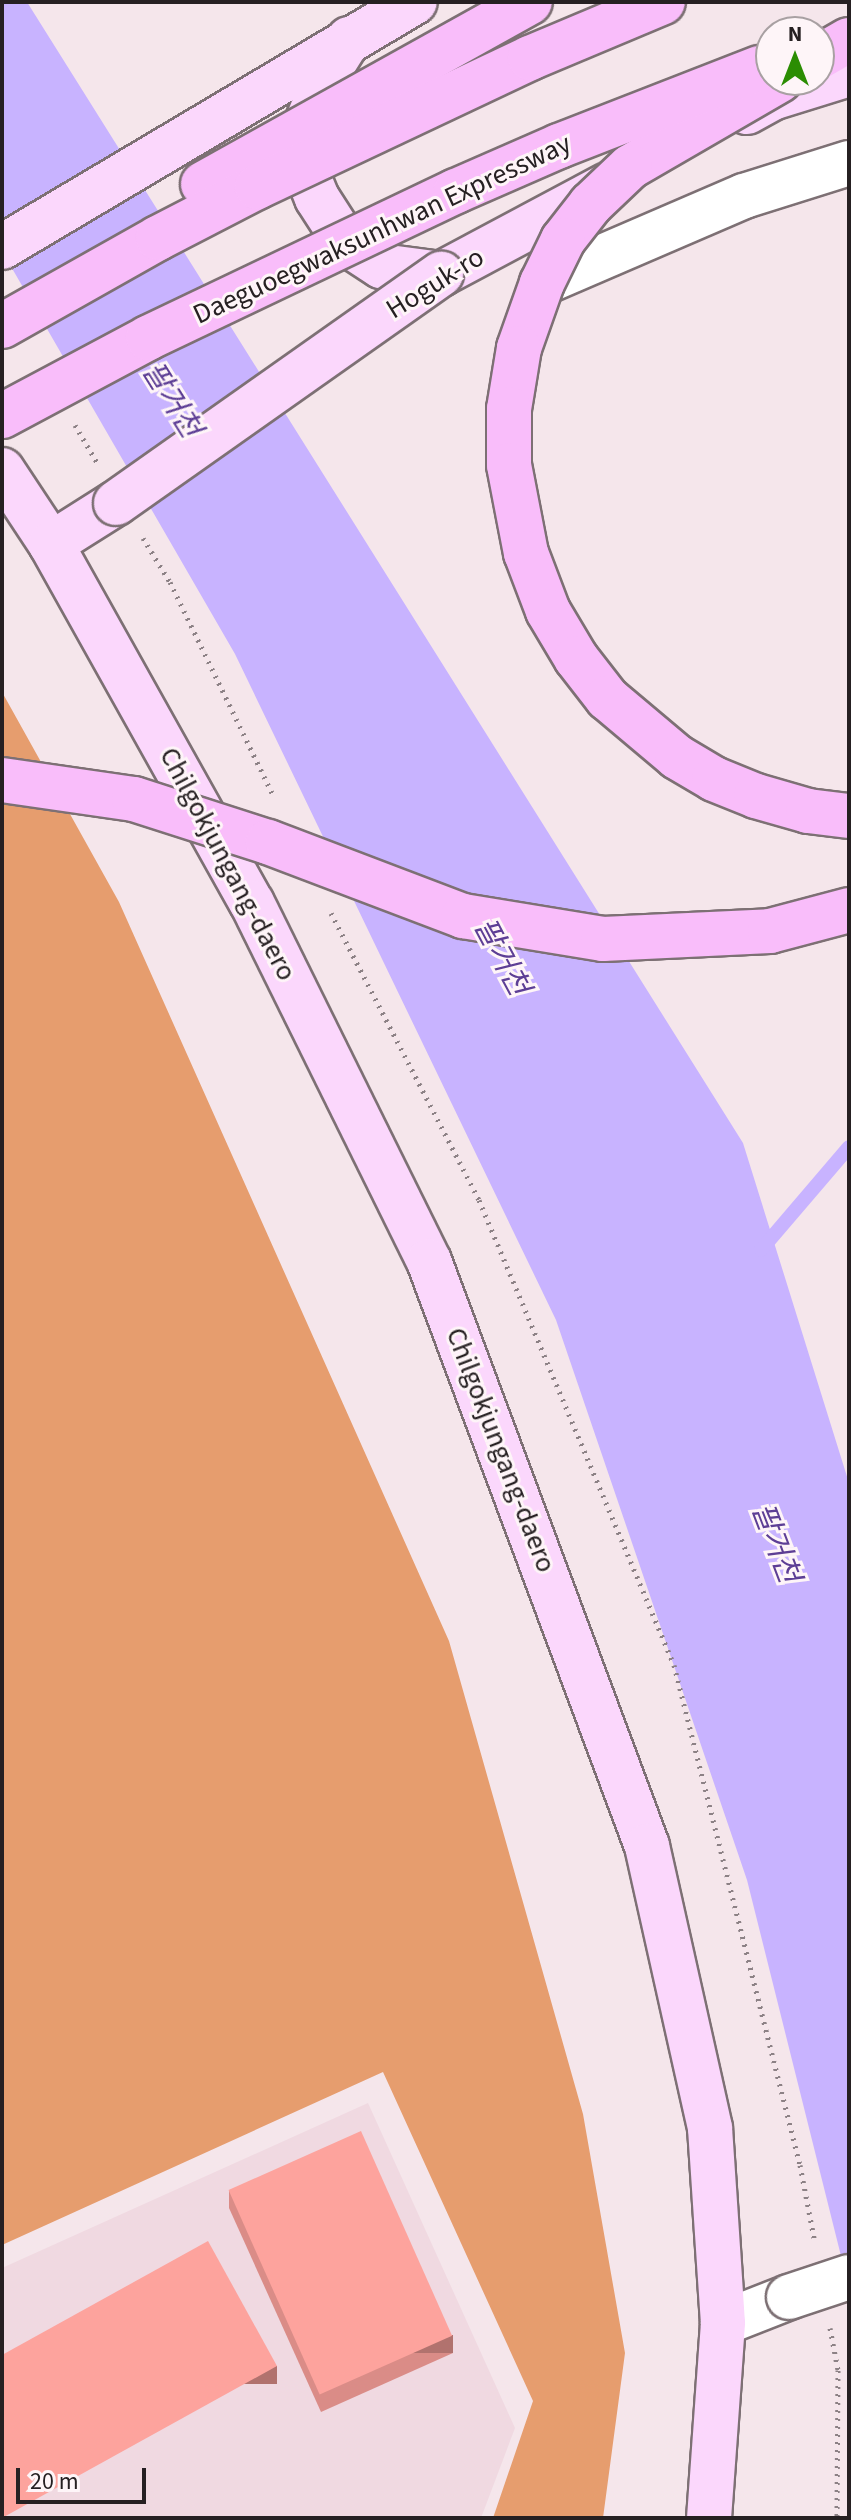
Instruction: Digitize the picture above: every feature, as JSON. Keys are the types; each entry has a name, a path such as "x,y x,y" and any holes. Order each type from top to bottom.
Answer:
{"highway":[{"path":"106,266 185,194 366,90 530,2"},
{"path":"2,326 106,266 257,187 530,58 663,2"},
{"name":"Daeguoegwaksunhwan Expressway","path":"2,416 148,338 456,191 559,146 755,69"},
{"path":"755,94 630,167 591,204 573,228 542,283 516,363 508,434 516,510 526,553 548,611 607,698 677,757 714,779 756,796 808,811 849,816"},
{"path":"2,780 134,799 268,842 463,916 603,939 770,931 849,910"}],"main road":[{"path":"2,247 415,2"},
{"path":"349,39 327,74 308,120 302,161 317,198 346,243 381,266 441,274"},
{"name":"Hoguk-ro","path":"51,544 116,503 441,274 772,98 849,74"},
{"name":"Chilgokjungang-daero","path":"2,470 51,544 252,903 435,1275 647,1846 710,2128 723,2323 709,2518"}],"street":[{"path":"542,283 744,196 849,163"},
{"path":"723,2323 849,2277"}],"shaded area":[{"path":"2,692 119,902 449,1641 583,2114 625,2353 603,2518 493,2518 533,2401 383,2072 2,2245"},
{"path":"368,2103 515,2428 481,2518 2,2518 2,2268"}],"water":[{"name":"팔거천","path":"2,2 27,2 743,1143 849,1483 849,2288 747,1880 556,1320 235,654 2,251"}],"building":[{"path":"361,2131 452,2336 320,2395 229,2190"},
{"path":"208,2241 277,2366 2,2518 2,2355"}],"waterway":[{"path":"761,1250 849,1147"}]}
